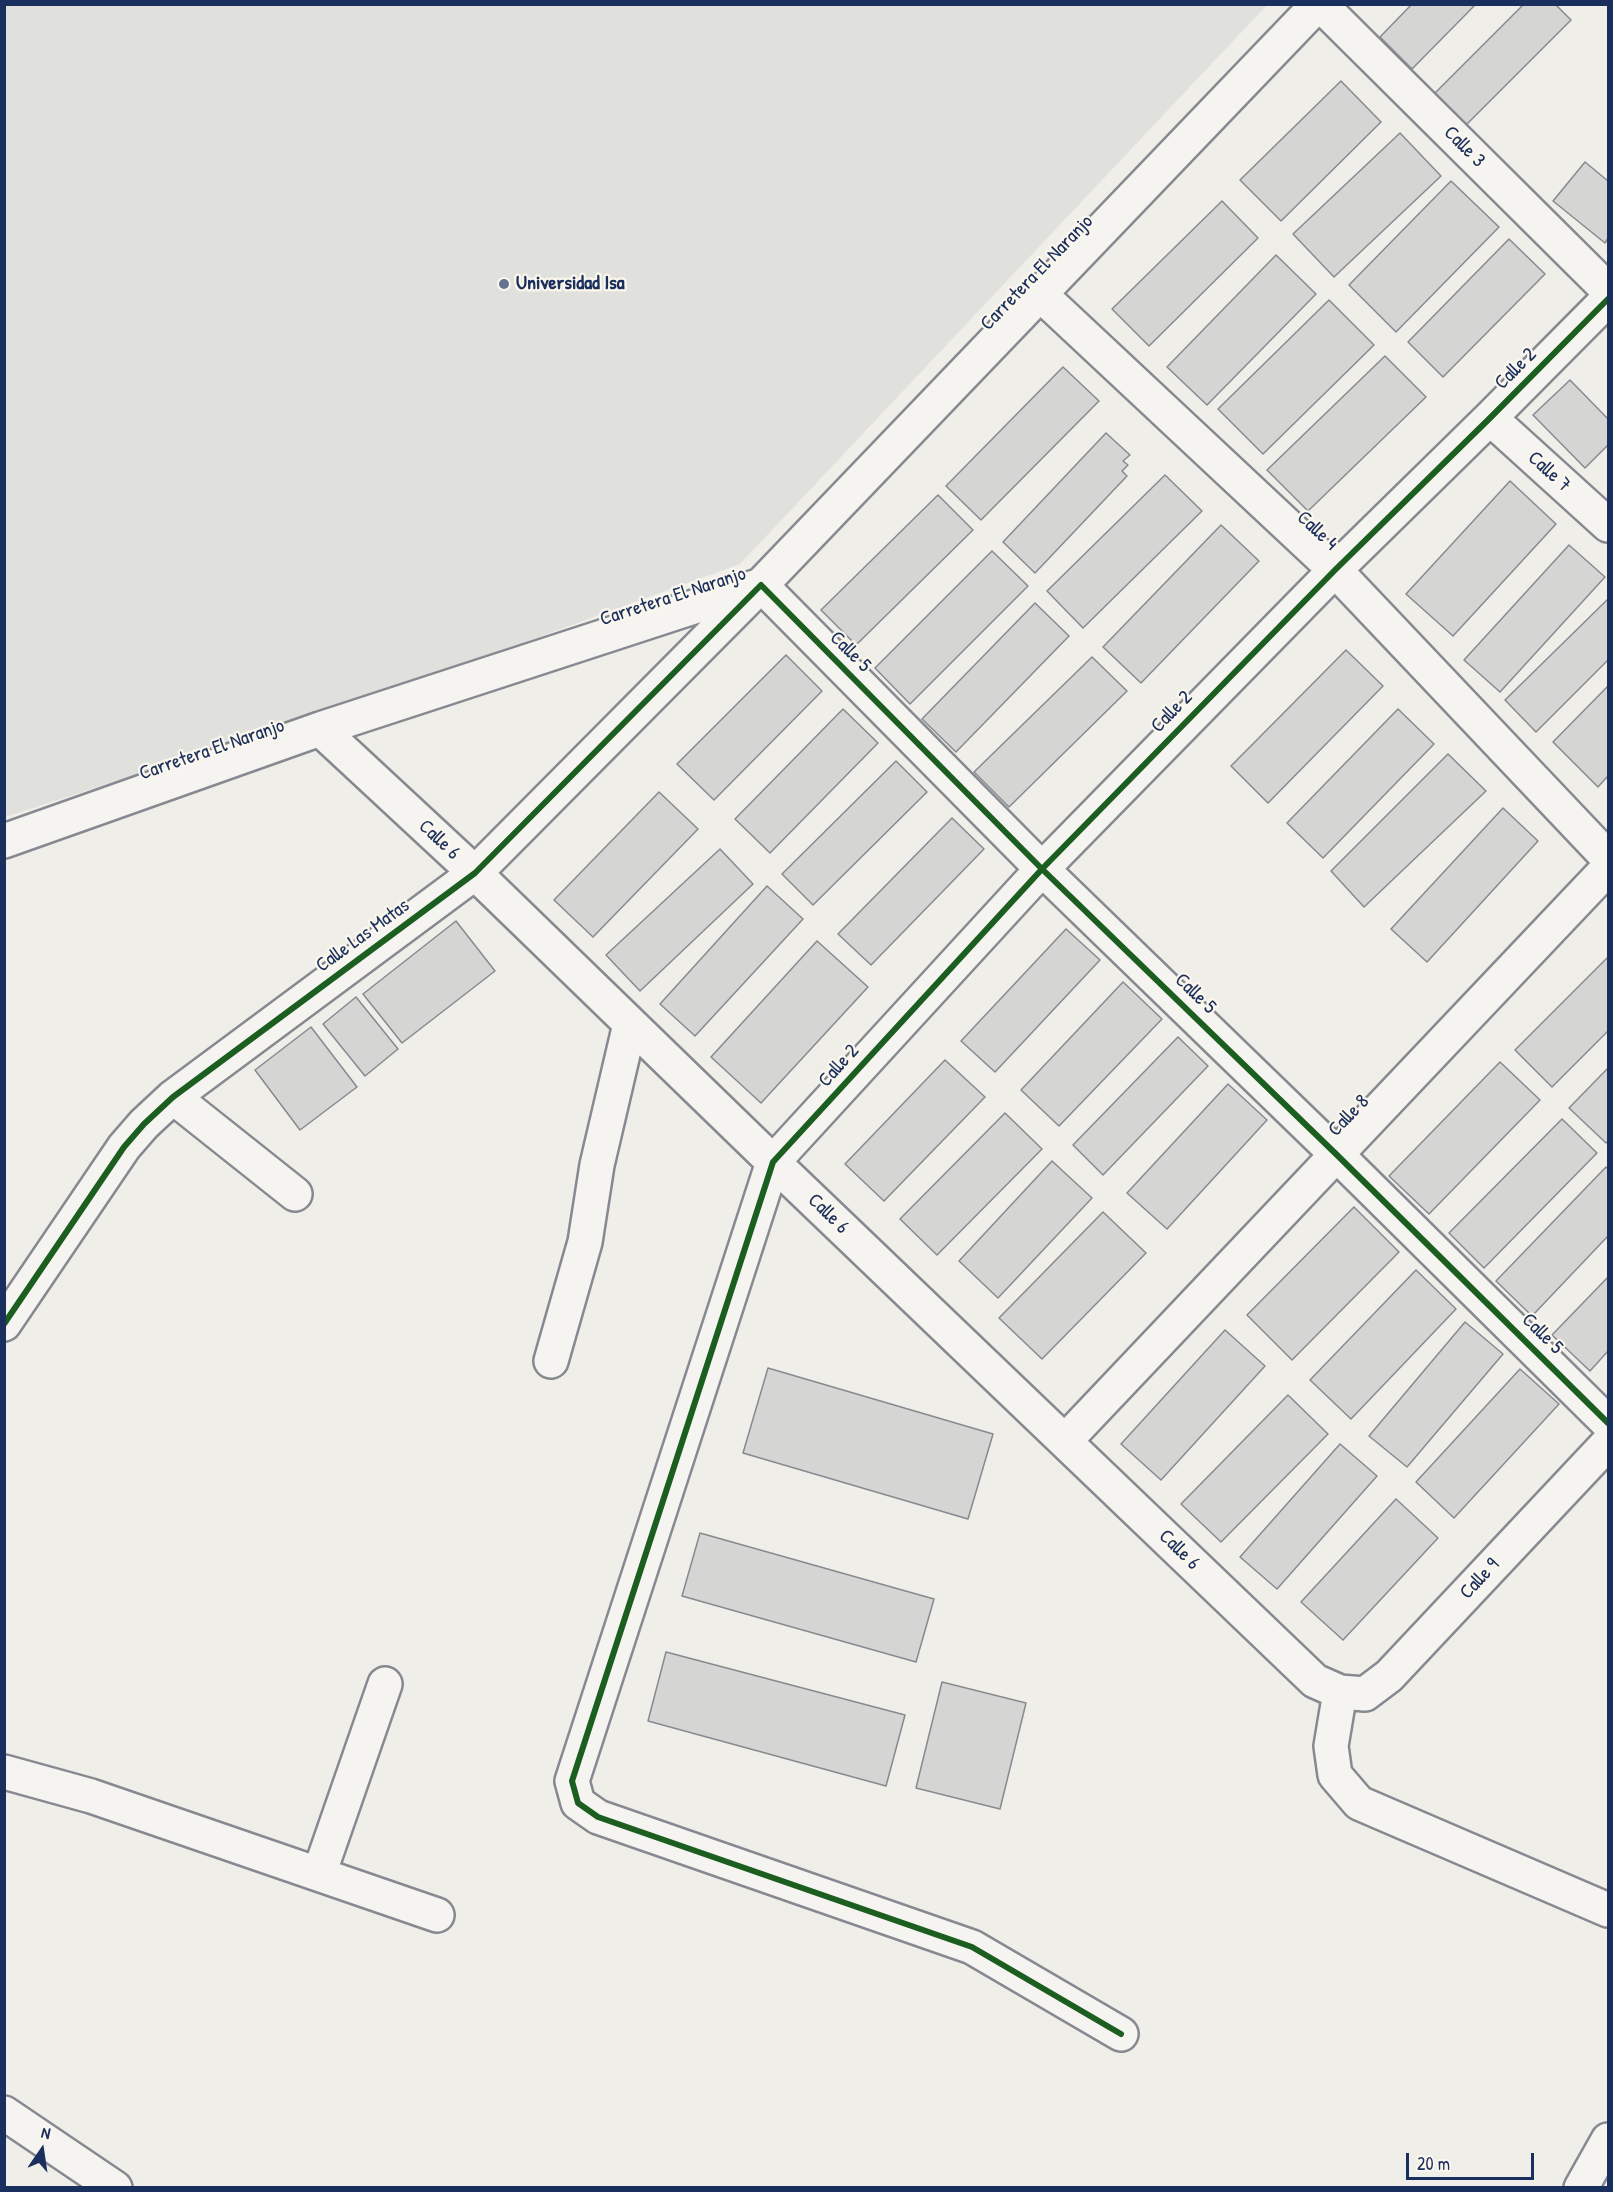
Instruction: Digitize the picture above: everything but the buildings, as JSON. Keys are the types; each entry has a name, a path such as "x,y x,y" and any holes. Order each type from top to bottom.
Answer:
{"street":[{"name":"Calle 3","path":"1319,4 1608,290"},
{"name":"Carretera El Naranjo","path":"4,841 320,729 761,585 1319,4"},
{"name":"Calle 4","path":"1040,294 1335,570 1608,858"},
{"name":"Calle 2","path":"773,1162 1042,869 1335,570 1608,299"},
{"name":"Calle 7","path":"1490,418 1608,525"},
{"name":"Calle 5","path":"761,585 1042,869 1336,1154 1608,1423"},
{"name":"Calle Las Matas","path":"4,1324 124,1147 144,1124 173,1097 475,873 761,585"},
{"name":"Calle 6","path":"320,729 475,873 1315,1681 1340,1692"},
{"name":"Calle 8","path":"1065,1441 1608,868"},
{"path":"551,1361 585,1242 600,1155 630,1024"},
{"path":"173,1097 295,1194"},
{"path":"773,1162 573,1781 578,1803 598,1817 972,1947 1121,2034"},
{"name":"Calle 9","path":"1340,1692 1365,1694 1389,1676 1608,1443"},
{"path":"319,1874 385,1684"},
{"path":"1340,1692 1331,1746 1335,1775 1359,1803 1608,1910"},
{"path":"4,1772 91,1796 437,1915"},
{"path":"4,2113 115,2187"},
{"path":"1581,2187 1608,2140"}],"shaded area":[{"name":"Universidad Isa","path":"4,5 1267,5 740,564 340,709 5,817"}],"cycle path":[{"path":"1121,2034 972,1947 598,1817 578,1803 572,1781 773,1162 1042,869 1335,570 1608,299"},
{"path":"4,1324 124,1147 144,1124 173,1097 475,873 761,585 1042,869 1336,1154 1608,1423"}],"place":[{"name":"Universidad Isa","path":"504,284"}]}
